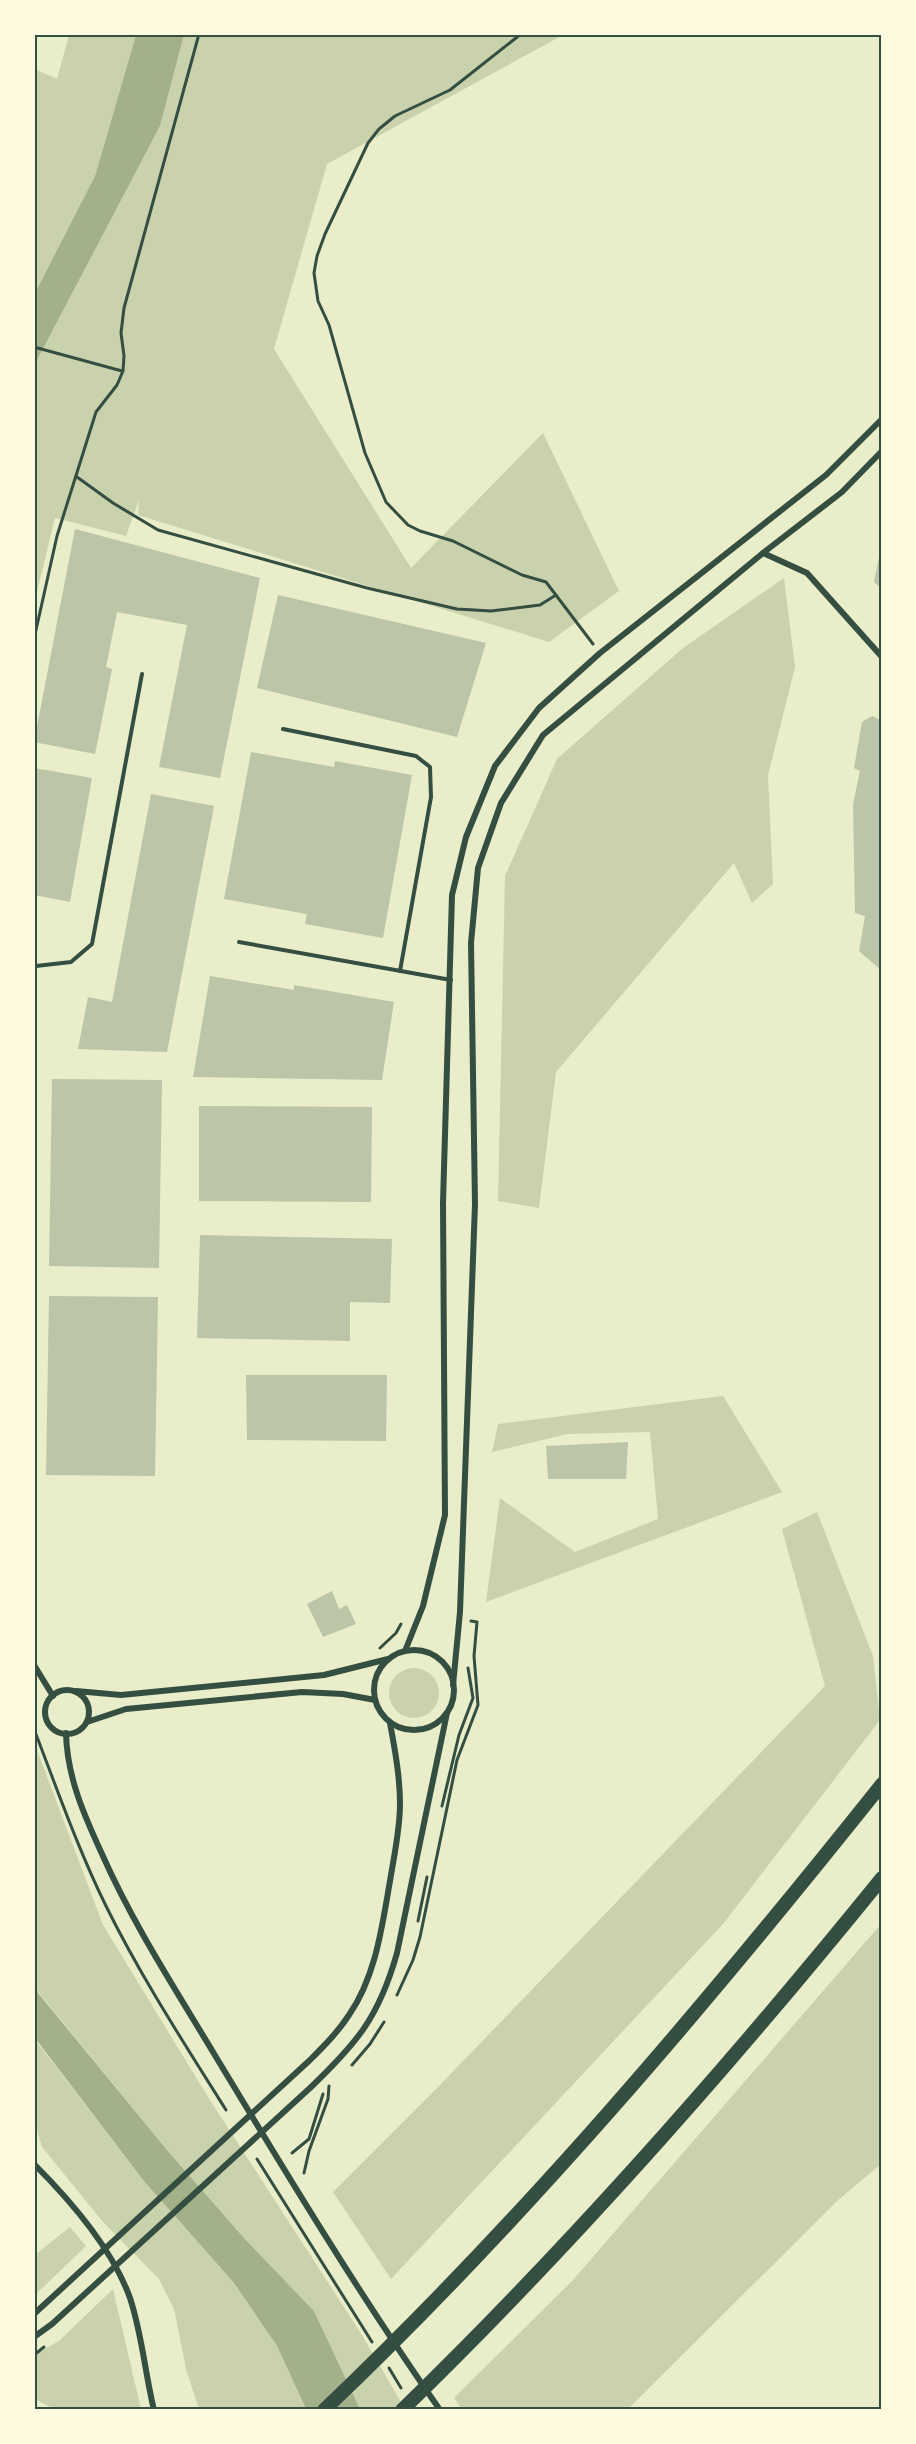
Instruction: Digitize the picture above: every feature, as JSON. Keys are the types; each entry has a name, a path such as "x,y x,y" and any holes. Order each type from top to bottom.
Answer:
{"highway":[{"path":"324,2409 462,2271 603,2117 775,1915 882,1784"},
{"path":"402,2409 494,2316 630,2171 778,2005 882,1878"}],"street":[{"path":"405,1651 423,1606 445,1515 444,1203 452,895 466,837 495,766 539,708 600,653 826,475 882,419"},
{"path":"453,1685 460,1612 475,1204 471,943 478,868 501,803 543,735 842,492 882,451"},
{"path":"763,554 807,573 882,657"},
{"path":"34,955 35,967"},
{"path":"34,2337 52,2324 342,2057 375,2013 388,1985 400,1941 447,1713 454,1695 450,1672 442,1661 418,1650 405,1651 388,1659 324,1675 121,1695 64,1690 53,1696 46,1707 48,1722 59,1732 66,1733 78,1731 87,1722 126,1709 302,1692 343,1694 375,1700"},
{"path":"388,1659 376,1678 375,1700 383,1716 390,1723 408,1729 427,1728 447,1713"},
{"path":"34,1665 53,1696"},
{"path":"76,1691 87,1701 89,1715 87,1722"},
{"path":"34,2314 333,2037 350,2014 369,1976 381,1931 398,1827 400,1805 398,1771 390,1723"},
{"path":"66,1733 69,1767 76,1790 125,1905 346,2272 438,2407"},
{"path":"34,2164 76,2209 96,2236 123,2281 136,2320 154,2409"}],"lane":[{"path":"35,967 71,962 92,944 142,674"},
{"path":"283,729 416,756 430,766 431,797 400,971"},
{"path":"239,942 451,980"}],"path":[{"path":"34,639 57,536 96,412 117,385 123,370 124,308 198,34"},
{"path":"521,34 450,90 394,116 379,129 368,143 325,234 314,273 318,301 328,325 365,453 386,502 408,525 453,541 522,575 546,582 600,653"},
{"path":"34,346 123,370"},
{"path":"77,477 113,503 158,530 368,588 457,609 491,611 540,605 556,595"},
{"path":"372,1652 387,1642 405,1618"},
{"path":"304,2173 309,2151 329,2094 328,2080"},
{"path":"210,2085 226,2110"},
{"path":"292,2153 309,2139 323,2096"},
{"path":"256,2159 377,2350"},
{"path":"383,2360 402,2390"}],"shaded area":[{"path":"69,35 136,35 95,176 35,293 35,69 57,79"},
{"path":"136,35 184,35 160,126 35,364 35,293 95,176"},
{"path":"184,35 563,35 327,164 274,349 411,568 543,433 619,591 549,642 138,515 139,500 126,536 55,518 35,600 35,364 160,126"},
{"path":"784,578 795,667 768,775 773,884 752,903 734,863 556,1072 539,1208 498,1201 505,876 557,759 683,648"},
{"path":"723,1396 782,1492 486,1602 500,1498 575,1552 658,1519 650,1432 567,1434 492,1452 498,1424"},
{"path":"817,1512 873,1656 880,1720 723,1924 391,2279 333,2192 438,2087 825,1686 782,1529"},
{"path":"409,1668 419,1668 432,1675 439,1688 439,1698 432,1711 419,1718 409,1718 400,1714 393,1707 389,1698 389,1688 393,1679 400,1672"},
{"path":"34,1742 103,1925 208,2097 362,2335 405,2409 360,2409 314,2311 244,2238 167,2150 35,1988"},
{"path":"881,1924 881,2164 837,2201 628,2409 462,2409 454,2398 573,2280"},
{"path":"34,1988 167,2150 244,2238 314,2311 360,2409 306,2409 277,2346 234,2283 143,2180 35,2038"},
{"path":"34,2038 143,2180 234,2283 277,2346 306,2409 199,2409 186,2369 174,2309 159,2279 103,2222 42,2147 35,2124"},
{"path":"70,2227 86,2246 35,2295 35,2255"},
{"path":"113,2289 141,2409 54,2409 35,2399 34,2355 59,2341"}],"building":[{"path":"75,529 260,578 220,778 159,767 187,625 117,612 106,667 112,669 95,754 34,742"},
{"path":"880,552 882,552 882,589 874,582"},
{"path":"278,595 486,643 457,737 257,688"},
{"path":"872,716 881,720 882,728 882,971 859,951 865,916 855,913 853,804 860,771 854,768 862,722"},
{"path":"251,752 334,767 335,761 412,775 383,938 305,924 307,914 224,899"},
{"path":"34,768 92,778 70,902 34,895"},
{"path":"151,794 214,806 167,1052 78,1049 88,997 112,1002"},
{"path":"210,976 294,990 294,985 394,1002 382,1080 193,1077"},
{"path":"52,1079 162,1080 159,1268 49,1266"},
{"path":"199,1106 372,1107 371,1202 199,1201"},
{"path":"200,1235 392,1239 390,1303 350,1302 350,1341 197,1338"},
{"path":"49,1296 158,1297 155,1476 46,1475"},
{"path":"246,1375 387,1375 386,1441 247,1440"},
{"path":"628,1442 626,1479 548,1479 546,1446"},
{"path":"332,1591 339,1609 347,1605 356,1624 323,1637 307,1604"}]}
